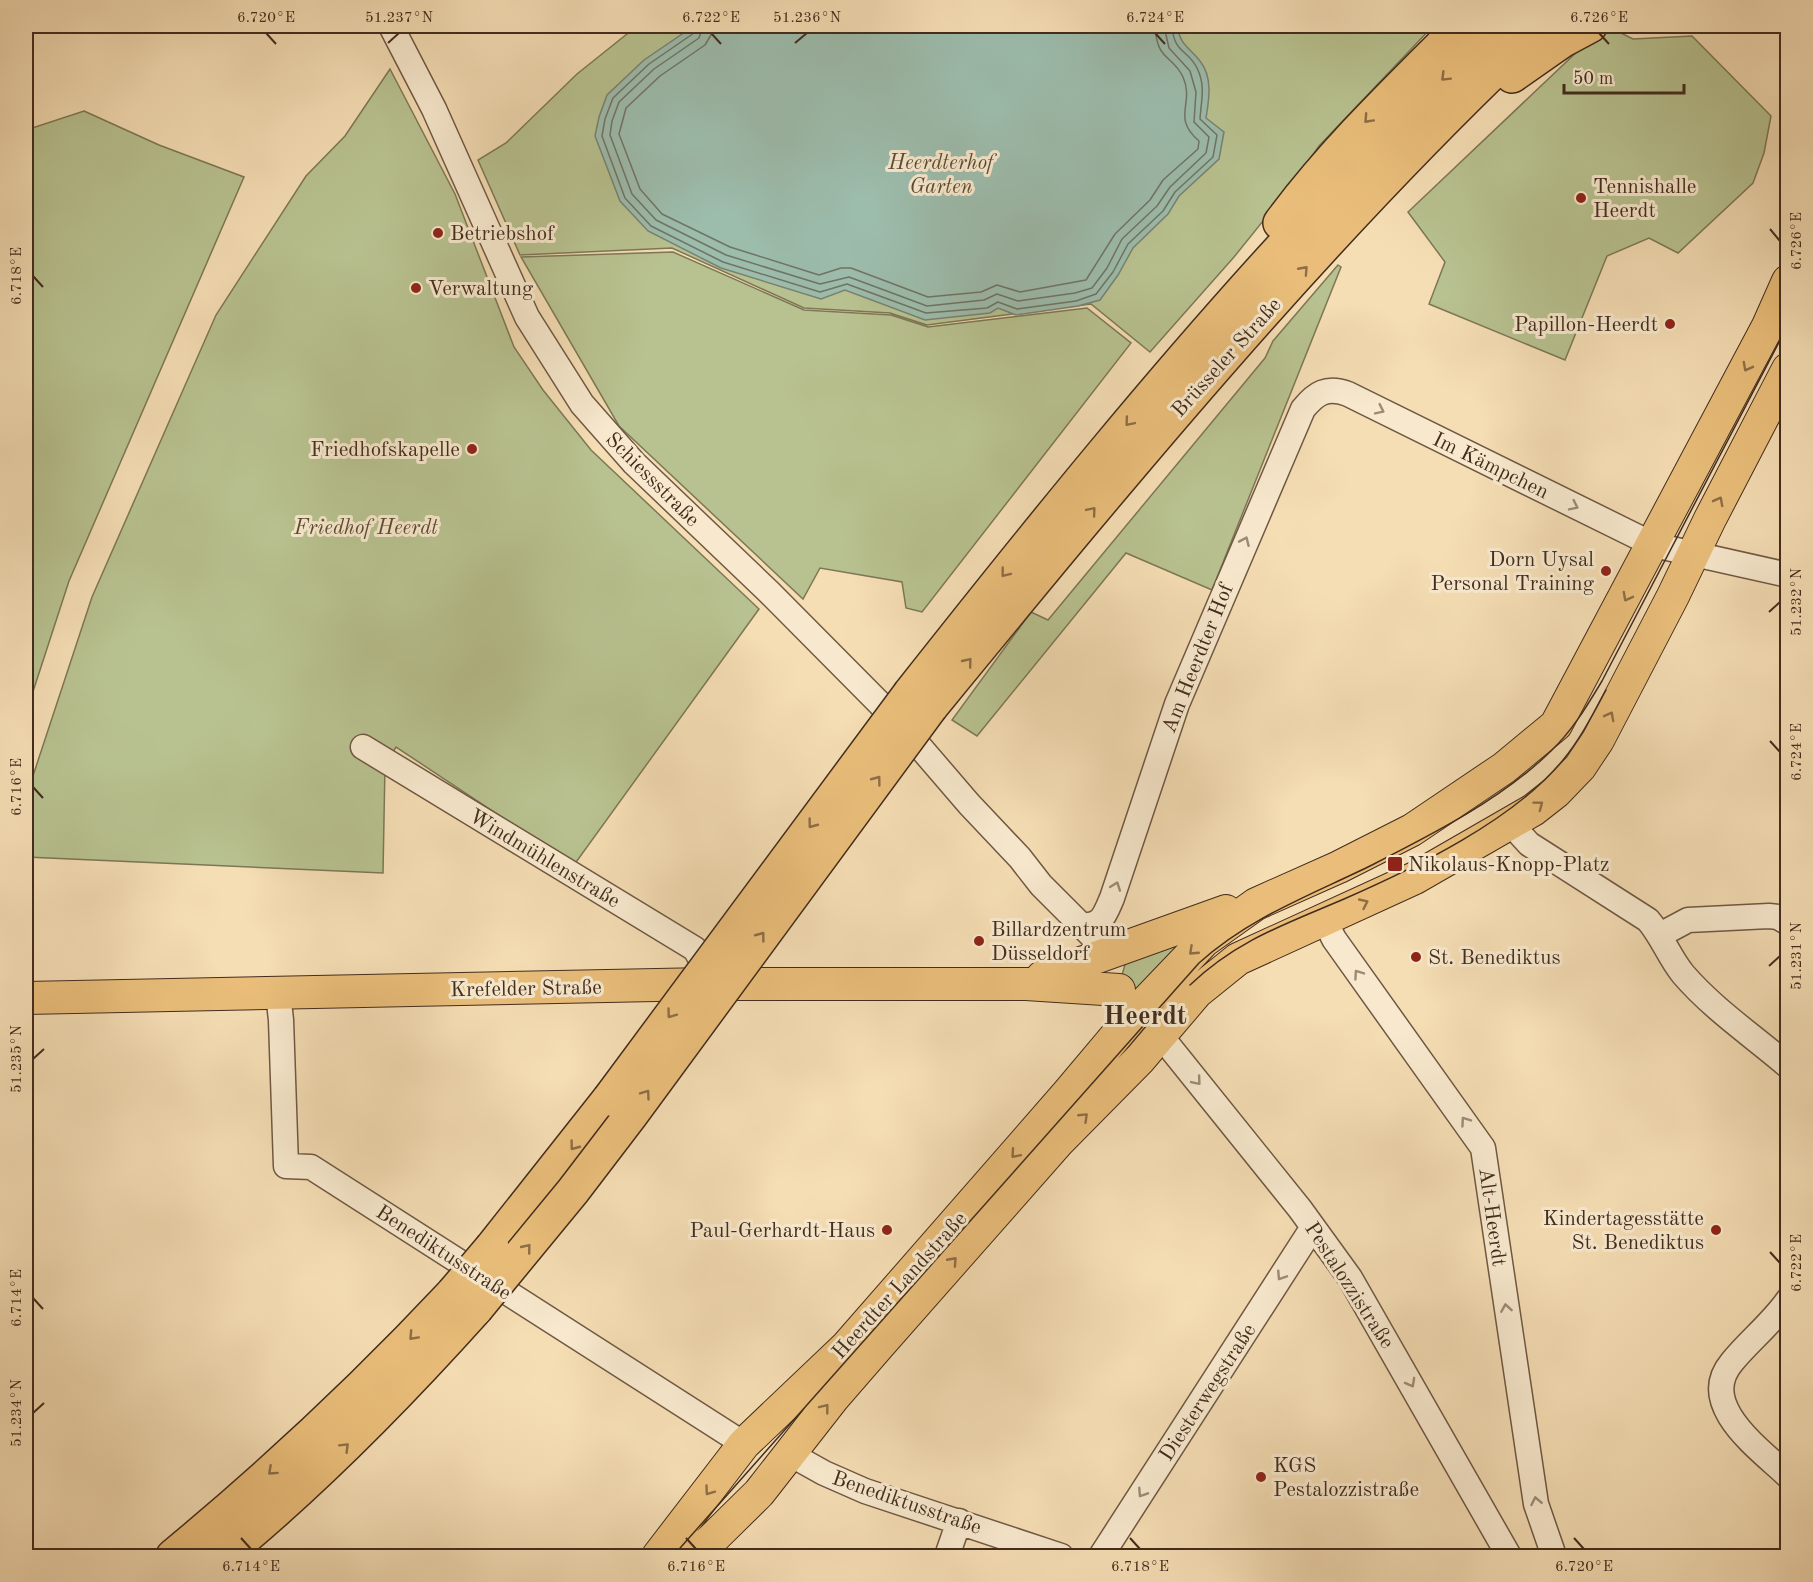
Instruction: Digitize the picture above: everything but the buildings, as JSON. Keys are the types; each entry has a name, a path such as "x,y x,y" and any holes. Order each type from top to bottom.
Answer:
{"highway":[{"path":"1409,77 1445,26"},
{"path":"1162,384 1305,189 1409,77 1461,26"},
{"name":"Brüsseler Straße","path":"921,700 1054,511 1162,384 1303,224 1498,26"},
{"name":"Brüsseler Straße","path":"921,700 1086,517 1189,397 1412,155 1541,26"},
{"path":"1412,155 1513,75 1562,40 1590,26"},
{"path":"224,1557 333,1459 410,1383 552,1174 921,700"},
{"path":"173,1557 311,1437 387,1364 464,1301"}],"main road":[{"path":"1111,958 1204,940 1256,904 1339,867 1412,830 1474,789 1545,736 1566,712 1768,326 1788,281"},
{"path":"1238,959 1415,878 1541,804 1580,767 1602,732 1788,369"},
{"path":"1269,905 1276,909 1283,924 1275,935 1249,949 1216,975 1181,1009 1160,1035 1111,958 1240,906 1269,905"},
{"path":"1111,958 1163,1014 1181,1009"},
{"name":"Krefelder Straße","path":"26,998 706,984 1026,984 1111,958"},
{"name":"Heerdter Landstraße","path":"658,1557 744,1444 847,1346 1068,1094 1111,958"},
{"name":"Heerdter Landstraße","path":"695,1557 763,1488 834,1397 1059,1141 1112,1089 1160,1035"},
{"path":"778,1411 769,1430 769,1436 772,1442 789,1454"},
{"path":"744,1444 765,1461 768,1468 763,1488"}],"street":[{"name":"Schiessstraße","path":"391,26 434,109 527,317 582,404 648,478 769,592 902,726 969,804 1020,858 1041,885 1111,958"},
{"name":"Im Kämpchen","path":"1326,390 1348,394 1654,545 1788,575"},
{"name":"Am Heerdter Hof","path":"1111,958 1135,834 1177,704 1303,409 1314,395 1326,390"},
{"path":"1687,481 1687,501 1676,522 1675,531 1682,544 1694,553"},
{"name":"Windmühlenstraße","path":"363,747 695,949 704,965 706,984"},
{"path":"1510,823 1529,844 1626,903 1648,920 1660,935 1677,966 1691,983 1788,1066"},
{"path":"1660,935 1688,920 1769,916 1778,917 1788,923"},
{"name":"Alt-Heerdt","path":"1325,921 1334,939 1483,1148 1536,1504 1554,1557"},
{"name":"Benediktusstraße","path":"278,993 286,1166 311,1167 744,1444"},
{"name":"Pestalozzistraße","path":"1160,1035 1313,1227 1350,1278 1509,1557"},
{"name":"Diesterwegstraße","path":"1101,1557 1313,1227"},
{"path":"1788,1300 1731,1363 1723,1376 1720,1390 1723,1402 1735,1424 1788,1476"},
{"name":"Benediktusstraße","path":"789,1454 865,1491 1061,1557"},
{"path":"947,1557 959,1521"}],"green space":[{"name":"Heerdterhof Garten","path":"637,26 1433,26 1319,146 1288,190 1234,257 1150,352 1091,304 927,325 890,313 804,308 672,248 520,255 478,160 506,143 577,74"},
{"name":"Tennishalle Heerdt","path":"1601,29 1613,29 1633,39 1692,36 1771,116 1764,153 1753,183 1678,253 1649,238 1607,256 1565,360 1429,304 1445,262 1408,212"},
{"name":"Friedhof Heerdt","path":"390,69 455,194 514,347 543,390 591,450 759,609 574,865 396,747 385,765 383,873 26,857 26,797 92,597 216,315 306,176 345,136"},
{"path":"84,111 159,145 244,177 69,581 26,713 26,130"},
{"path":"673,252 804,310 891,315 928,327 1087,308 1131,343 922,612 906,608 902,582 820,568 803,599 619,426 521,257"},
{"path":"1338,265 1341,267 1212,590 1126,553 977,736 952,720 1031,612 1048,620 1265,358 1273,341"},
{"path":"1204,928 1142,998 1122,975 1126,961"}],"water":[{"name":"Heerdterhof Garten","path":"694,26 1177,26 1183,42 1200,61 1207,74 1209,89 1206,118 1224,132 1219,159 1179,196 1168,214 1133,248 1118,275 1100,300 1078,306 1016,315 998,308 990,313 925,320 845,290 821,299 721,268 648,231 620,201 595,136 607,95 644,60"}],"tram line":[{"path":"673,1556 1199,963 1239,932 1260,920 1443,828 1489,800 1532,768 1559,743 1579,718 1602,681 1788,325"},
{"path":"1190,985 1226,956 1263,934 1401,873 1462,840 1518,803 1563,760 1581,735 1606,690"}],"place":[{"name":"Tennishalle Heerdt","path":"1581,198"},
{"name":"Betriebshof","path":"438,233"},
{"name":"Verwaltung","path":"416,288"},
{"name":"Papillon-Heerdt","path":"1670,324"},
{"name":"Friedhofskapelle","path":"472,449"},
{"name":"Dorn Uysal Personal Training","path":"1606,571"},
{"name":"Nikolaus-Knopp-Platz","path":"1395,864"},
{"name":"Billardzentrum Düsseldorf","path":"979,941"},
{"name":"St. Benediktus","path":"1416,957"},
{"name":"Paul-Gerhardt-Haus","path":"887,1230"},
{"name":"Kindertagesstätte St. Benediktus","path":"1716,1230"},
{"name":"KGS Pestalozzistraße","path":"1261,1477"}],"district":[{"name":"Heerdt","path":"1145,1015"}]}
